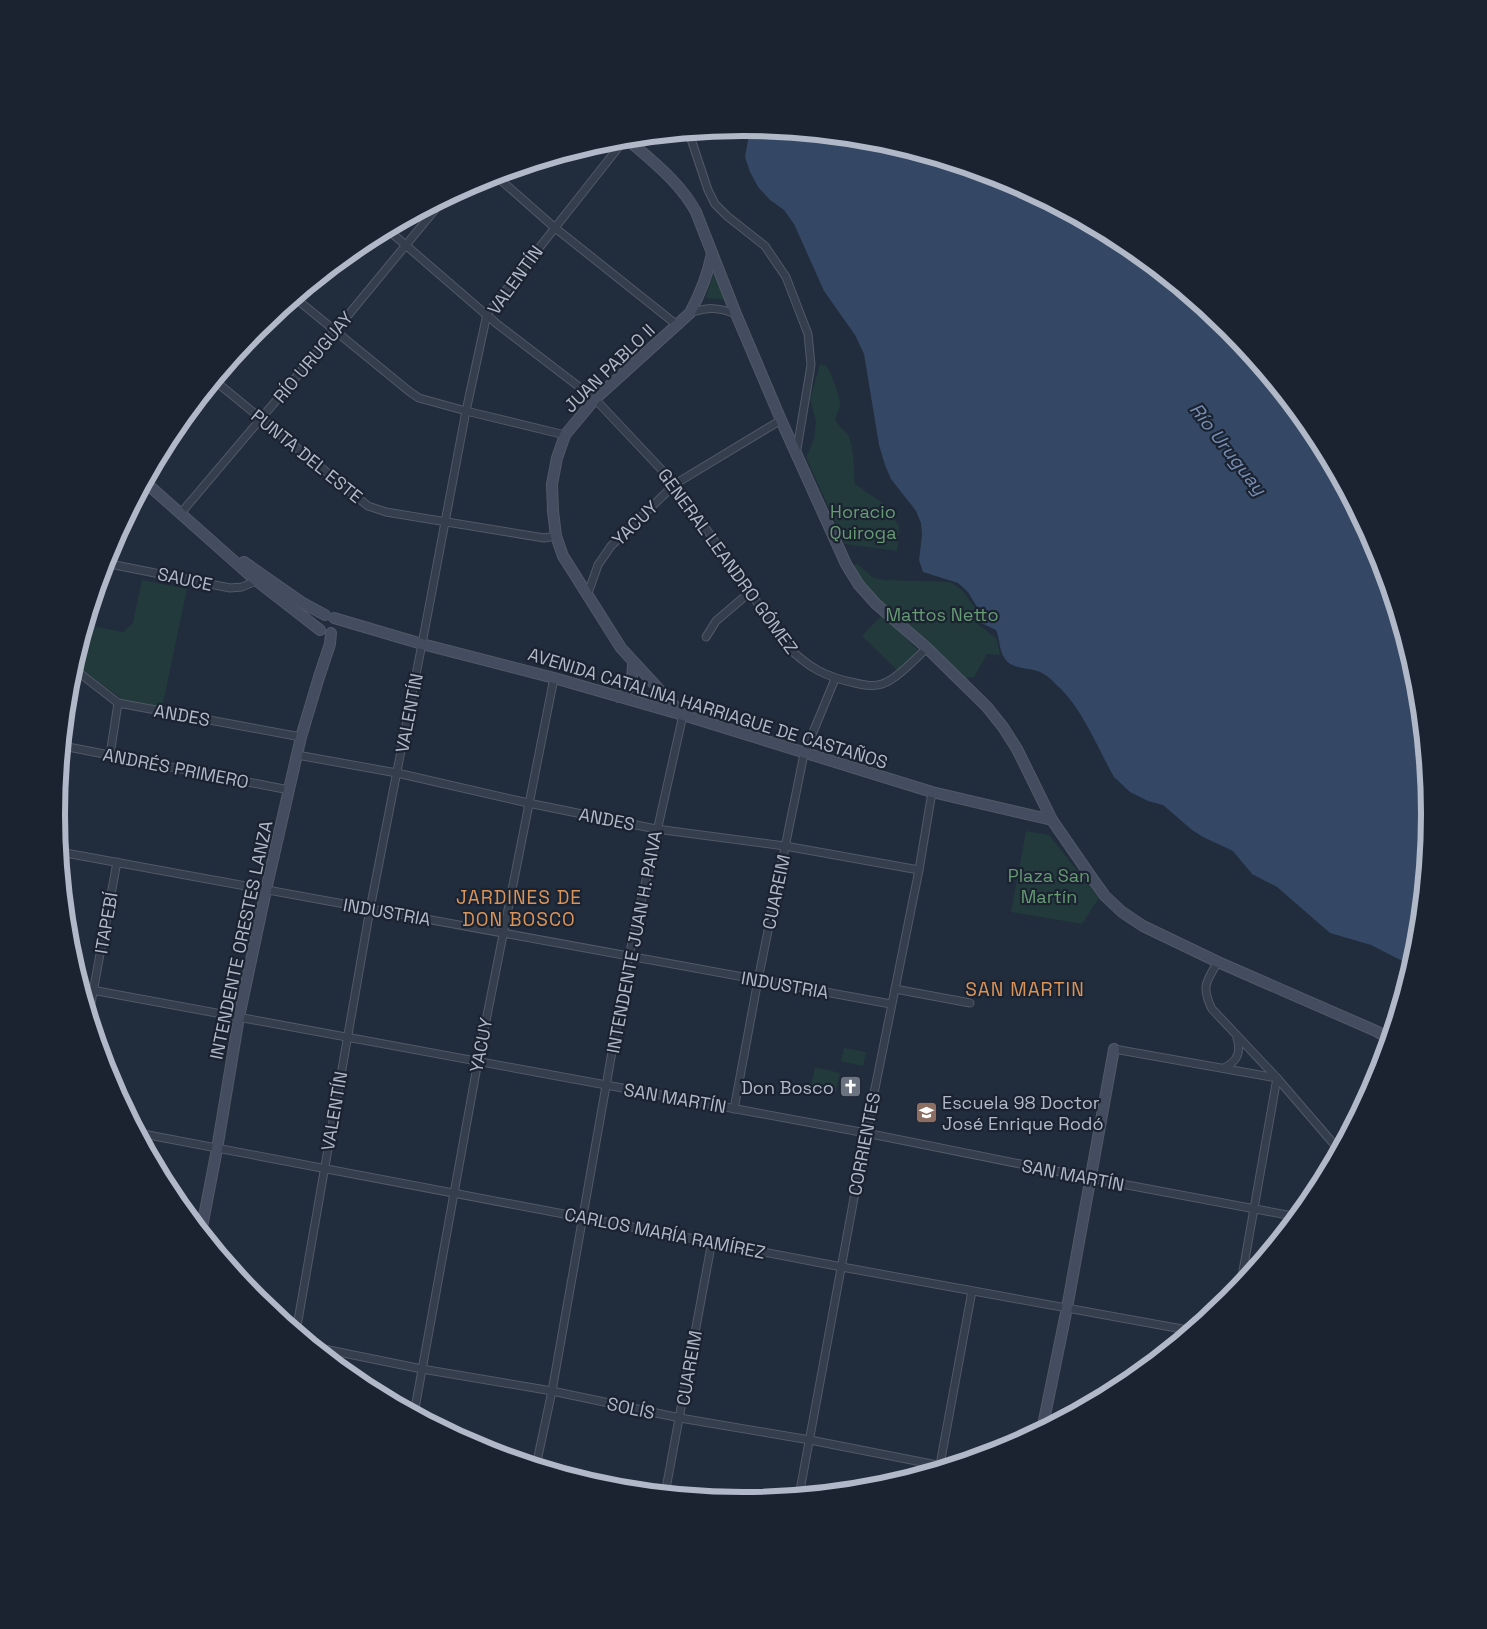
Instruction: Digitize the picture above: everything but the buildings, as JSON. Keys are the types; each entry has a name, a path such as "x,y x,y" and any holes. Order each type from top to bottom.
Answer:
{"street":[{"path":"691,138 708,190 715,204 765,246 786,277 808,334 811,365 796,455"},
{"path":"633,145 678,185 689,200 796,455 846,564 859,585 876,604 927,648 987,707 1003,727 1017,749 1052,820 1105,896 1122,912 1143,926 1218,962 1376,1030 1385,1036"},
{"name":"VALENTÍN","path":"297,1326 370,909 444,522 487,314 554,227 619,148"},
{"path":"502,181 554,227 677,325"},
{"name":"RÍO URUGUAY","path":"184,516 261,419 434,211"},
{"name":"GENERAL LEANDRO GÓMEZ","path":"393,234 497,324 594,399 675,484 788,647 801,661 818,672 836,679 869,686 881,684 892,679 927,648"},
{"name":"JUAN PABLO II","path":"683,715 621,648 563,556 556,536 552,484 557,458 565,435 594,399 690,313 709,271 712,251"},
{"path":"299,302 419,398 565,435"},
{"path":"690,313 712,308 736,314"},
{"name":"PUNTA DEL ESTE","path":"219,384 368,506 386,512 544,538 556,536"},
{"name":"YACUY","path":"587,596 598,565 611,546 675,484 781,420"},
{"name":"AVENIDA CATALINA HARRIAGUE DE CASTAÑOS","path":"150,486 259,578 327,631 343,625 354,625"},
{"name":"SAUCE","path":"113,565 230,588 242,586 259,578"},
{"name":"AVENIDA CATALINA HARRIAGUE DE CASTAÑOS","path":"259,578 301,602 354,625 554,678 683,715 804,754 932,792 1052,820"},
{"path":"706,637 716,620 750,592"},
{"path":"330,616 336,623 327,631 318,621 330,616"},
{"name":"INTENDENTE ORESTES LANZA","path":"203,1224 218,1149 239,1017 301,737 330,644 327,631"},
{"path":"618,697 623,695 629,687 633,675 632,662"},
{"name":"ANDES","path":"80,673 118,703 301,737"},
{"name":"YACUY","path":"415,1408 502,933 554,678"},
{"name":"CUAREIM","path":"734,1109 804,754 836,679"},
{"path":"110,755 118,703"},
{"name":"INTENDENTE JUAN H. PAIVA","path":"537,1461 552,1391 629,956 683,715"},
{"name":"ANDRÉS PRIMERO","path":"69,747 289,790"},
{"name":"ANDES","path":"297,755 397,774 656,829 785,846 919,870"},
{"name":"CORRIENTES","path":"800,1491 866,1133 919,870 932,792"},
{"name":"INDUSTRIA","path":"66,853 891,1004"},
{"name":"ITAPEBÍ","path":"91,1001 117,862"},
{"path":"1218,962 1206,982 1205,995 1212,1009 1277,1078 1335,1146"},
{"path":"894,988 970,1002"},
{"name":"SAN MARTÍN","path":"88,989 866,1133 1291,1216"},
{"path":"1224,1068 1233,1064 1239,1055 1236,1035"},
{"path":"1043,1423 1067,1308 1114,1049 1277,1078"},
{"path":"1242,1274 1277,1078"},
{"name":"CARLOS MARÍA RAMÍREZ","path":"146,1134 842,1267 1185,1330"},
{"name":"CUAREIM","path":"666,1488 712,1241"},
{"path":"943,1463 972,1291"},
{"name":"SOLÍS","path":"326,1349 422,1369 552,1391 680,1418 810,1440 932,1466"}],"green space":[{"path":"715,268 727,300 706,298"},
{"name":"Horacio Quiroga","path":"820,364 828,369 839,397 840,406 835,419 850,439 853,452 855,484 884,504 899,526 897,551 845,544 806,457 814,440 816,422 810,399"},
{"name":"Mattos Netto","path":"857,564 874,578 950,582 962,590 976,609 975,622 997,639 1000,655 987,654 974,677 965,678 868,589 852,566"},
{"path":"142,580 187,589 162,708 123,700 81,669 92,626 123,632 133,623"},
{"path":"882,615 918,650 898,671 862,636"},
{"name":"Plaza San Martín","path":"1026,831 1049,835 1099,898 1082,924 1011,912"},
{"path":"844,1048 866,1052 863,1066 841,1061"},
{"path":"815,1067 840,1073 836,1092 811,1086"}],"water":[{"name":"Río Uruguay","path":"749,136 788,137 876,149 962,172 1044,206 1083,227 1157,276 1191,304 1223,335 1254,367 1282,401 1331,475 1352,514 1386,596 1409,682 1421,770 1422,815 1421,859 1416,903 1405,963 1371,945 1330,933 1277,887 1252,874 1233,851 1192,830 1163,805 1148,801 1130,792 1114,777 1084,720 1061,689 1036,670 1017,667 1008,663 1002,652 996,630 977,621 977,607 968,592 958,583 923,572 919,560 922,535 921,523 916,511 891,479 885,465 879,445 864,354 855,335 824,291 794,224 784,210 770,200 758,187 745,157"}],"place":[{"name":"Don Bosco","path":"850,1087"},
{"name":"Escuela 98 Doctor José Enrique Rodó","path":"926,1112"}],"district":[{"name":"JARDINES DE DON BOSCO","path":"519,908"},
{"name":"SAN MARTIN","path":"1025,989"}]}
